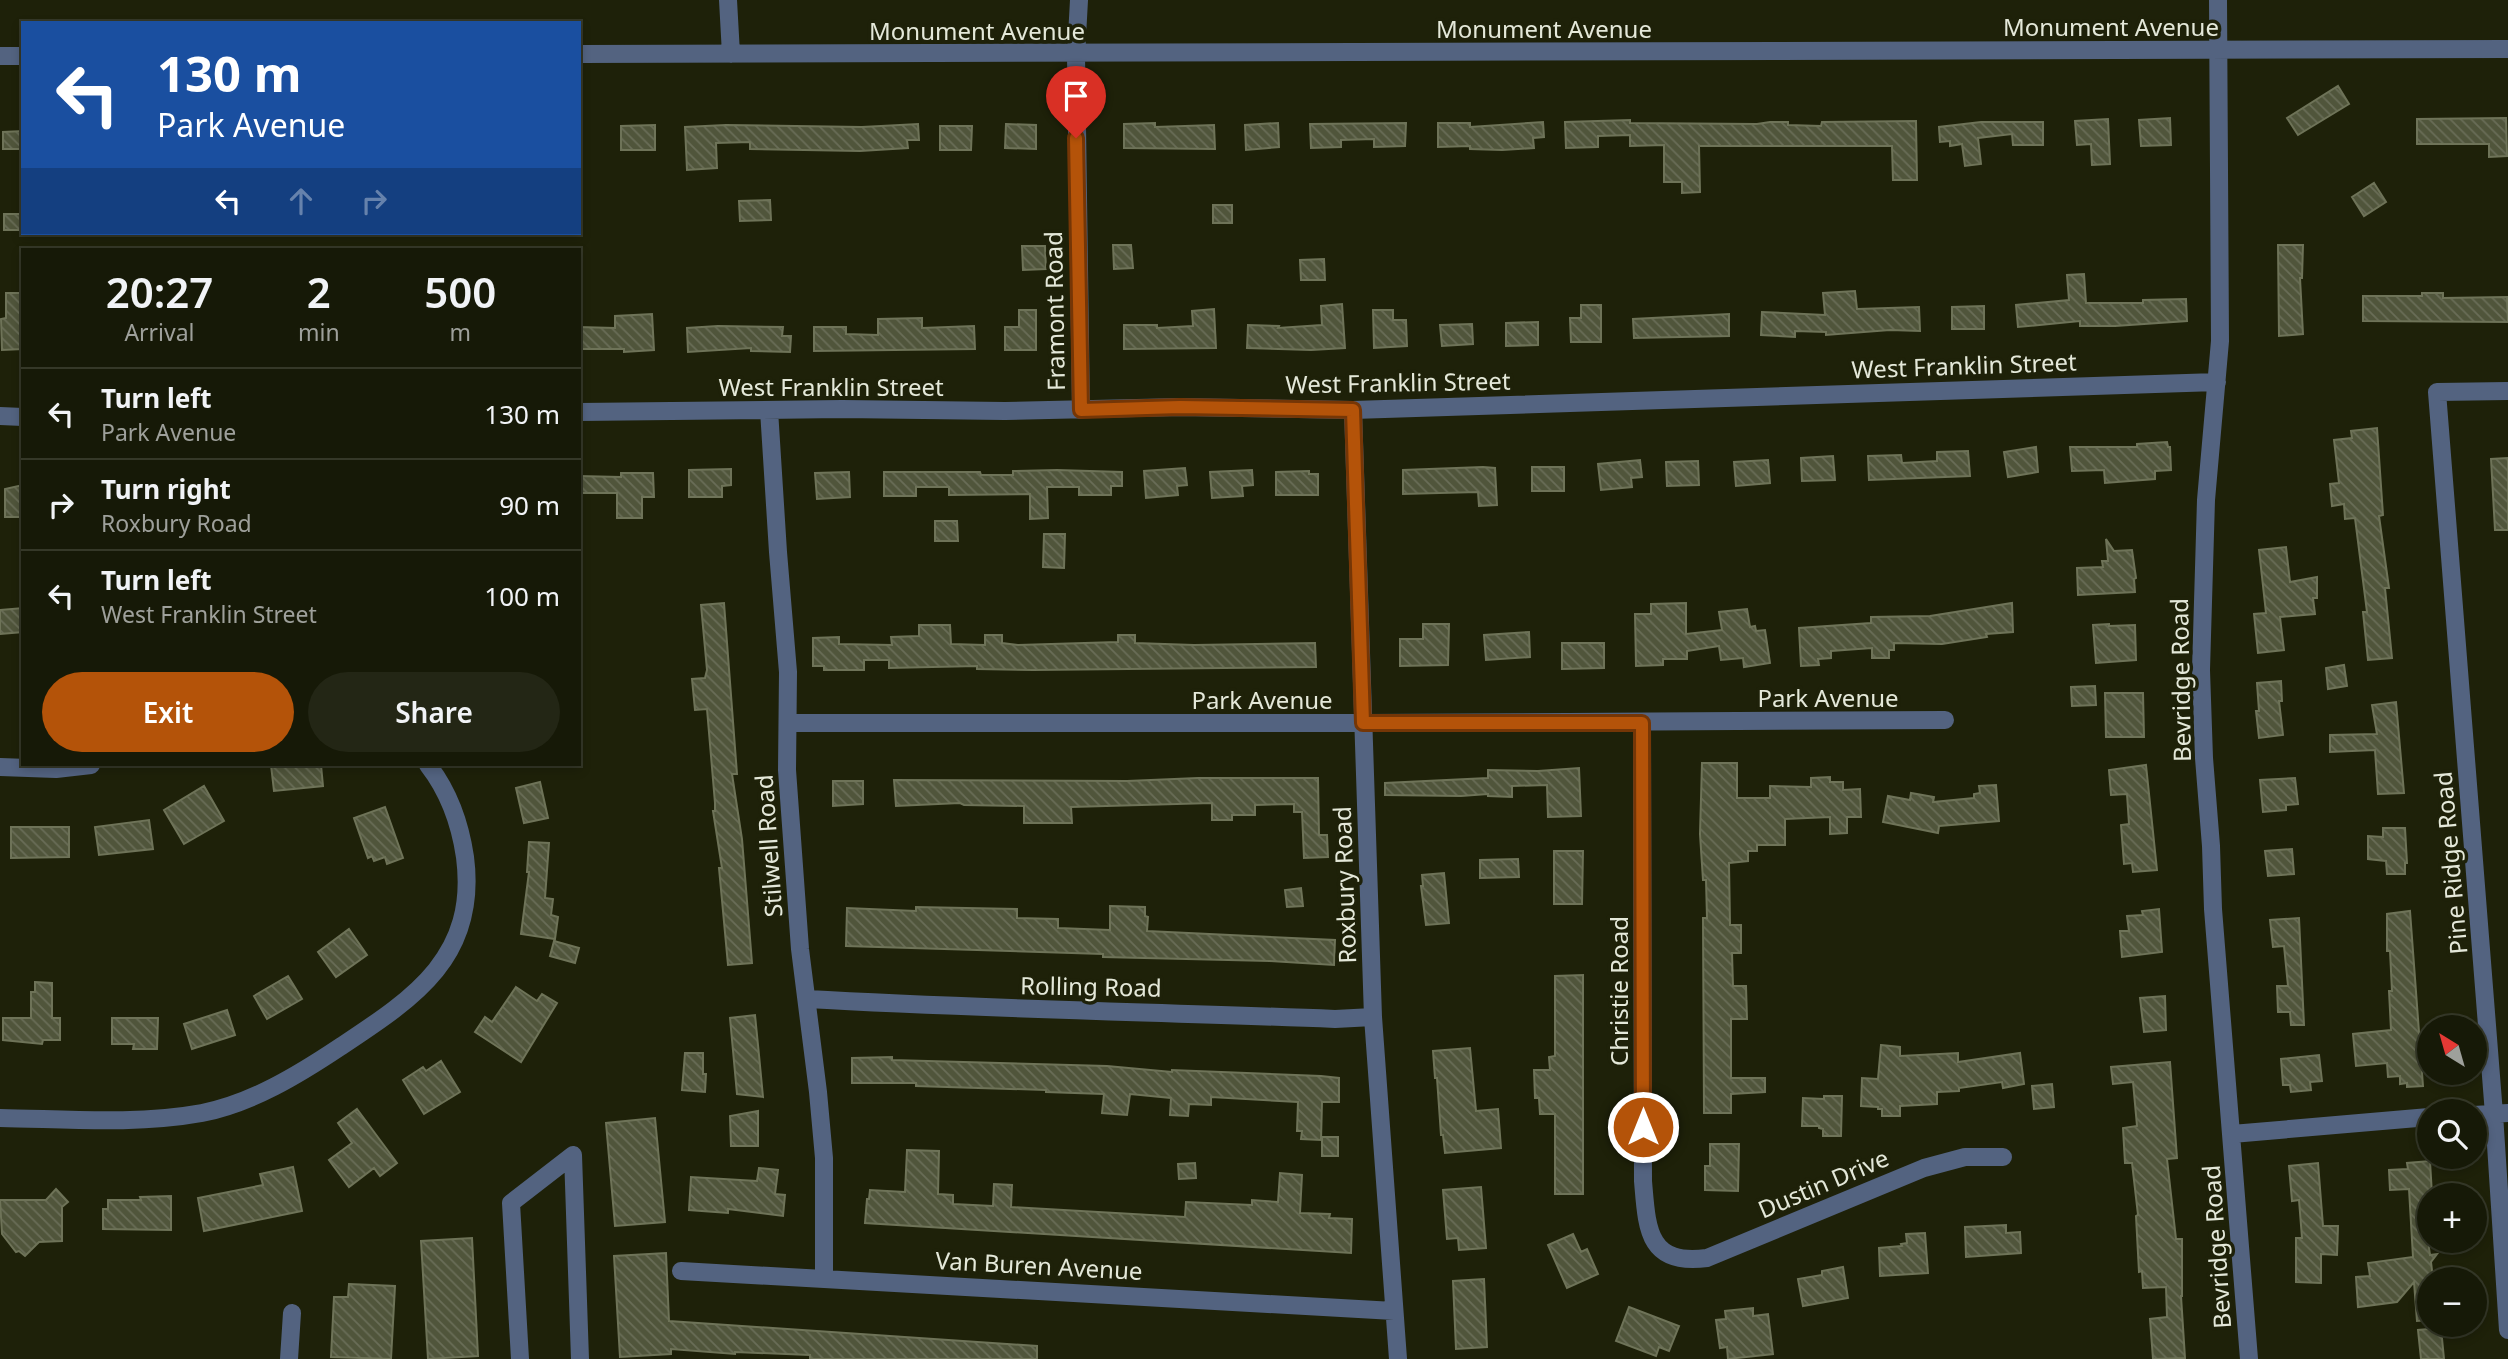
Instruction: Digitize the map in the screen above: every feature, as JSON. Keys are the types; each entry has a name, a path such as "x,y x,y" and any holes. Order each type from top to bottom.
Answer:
{"street":[{"path":"728,0 731,54"},
{"name":"Framont Road","path":"1079,0 1076,54 1081,410"},
{"name":"Bevridge Road","path":"2218,0 2220,341 2206,500 2201,670 2213,909 2249,1359"},
{"name":"Monument Avenue","path":"581,54 2508,49"},
{"path":"0,56 21,56"},
{"name":"West Franklin Street","path":"581,412 1081,410 1180,407 1353,410 2217,382"},
{"name":"Pine Ridge Road","path":"2508,391 2437,391 2501,1113 2508,1330"},
{"name":"Stilwell Road","path":"769,410 788,672 788,784 800,949 824,1158 824,1277"},
{"name":"Roxbury Road","path":"1353,410 1373,1017 1398,1359"},
{"path":"0,416 21,417"},
{"name":"Park Avenue","path":"788,723 1642,723 1945,720"},
{"name":"Christie Road","path":"1642,723 1643,1181 1648,1230 1656,1244 1665,1252"},
{"path":"0,767 57,769 82,766"},
{"path":"0,1118 164,1118 203,1113 243,1101 284,1082 332,1052 391,1013 421,989 453,947 465,913 468,882 462,839 454,810 439,778 429,766"},
{"name":"Rolling Road","path":"807,999 991,1009 1075,1009 1335,1019 1373,1017"},
{"path":"2232,1134 2417,1119"},
{"path":"520,1359 511,1203 573,1155 580,1359"},
{"name":"Dustin Drive","path":"1665,1252 1687,1261 1707,1258 1924,1168 1965,1157 2003,1157"},
{"name":"Van Buren Avenue","path":"681,1271 1394,1311"},
{"path":"289,1359 292,1313"}],"building":[{"path":"2338,86 2349,104 2298,135 2287,118"},
{"path":"2170,118 2171,145 2141,146 2139,120"},
{"path":"2506,118 2507,156 2489,157 2489,144 2417,144 2417,119"},
{"path":"2108,119 2110,164 2092,165 2091,144 2077,145 2075,121"},
{"path":"1630,120 1630,123 1788,122 1788,125 1821,126 1822,122 1916,121 1917,180 1893,180 1892,146 1699,146 1700,192 1682,193 1682,182 1664,182 1664,145 1630,146 1630,135 1598,136 1598,147 1566,148 1565,122"},
{"path":"1543,122 1544,137 1533,138 1534,148 1502,150 1470,149 1470,146 1438,147 1438,123 1470,123 1470,127"},
{"path":"1981,122 2043,122 2043,145 2013,145 2012,134 1978,138 1981,164 1965,166 1962,144 1950,146 1950,141 1940,142 1939,127"},
{"path":"1155,123 1155,127 1214,125 1215,149 1124,148 1124,124"},
{"path":"1278,123 1279,147 1246,150 1245,125"},
{"path":"1406,123 1405,146 1374,147 1374,139 1341,140 1341,147 1311,148 1310,124"},
{"path":"918,124 919,140 907,140 908,148 860,151 750,149 750,142 716,143 717,168 687,170 685,127 862,127"},
{"path":"1006,124 1036,125 1036,149 1005,148"},
{"path":"655,125 655,150 621,150 621,126"},
{"path":"940,126 972,126 971,150 940,150"},
{"path":"21,131 21,149 3,149 3,132"},
{"path":"2374,183 2386,202 2364,216 2352,197"},
{"path":"770,200 771,220 740,221 739,201"},
{"path":"1213,205 1232,205 1232,223 1213,223"},
{"path":"4,214 21,214 21,230 4,230"},
{"path":"1113,245 1131,245 1133,268 1114,269"},
{"path":"2278,245 2303,245 2300,278 2303,334 2279,336"},
{"path":"1022,246 1045,246 1046,269 1023,270"},
{"path":"1324,259 1325,280 1301,280 1300,260"},
{"path":"2084,274 2086,303 2143,303 2143,300 2186,299 2187,321 2080,326 2080,321 2018,327 2016,305 2069,300 2067,275"},
{"path":"1855,291 1857,309 1919,307 1920,331 1890,330 1826,335 1826,332 1795,331 1795,337 1761,335 1762,312 1825,315 1823,293"},
{"path":"6,293 21,293 21,349 2,350 1,319 6,318"},
{"path":"2422,293 2443,293 2443,298 2507,297 2508,322 2363,321 2363,296 2422,296"},
{"path":"1342,304 1345,348 1247,348 1248,325 1279,326 1278,328 1322,325 1321,306"},
{"path":"1581,305 1601,305 1601,342 1571,342 1570,318 1581,318"},
{"path":"1984,306 1984,329 1952,329 1952,307"},
{"path":"1214,309 1216,348 1124,349 1124,325 1157,325 1157,328 1193,326 1192,311"},
{"path":"1019,310 1036,310 1036,350 1005,350 1005,327 1019,327"},
{"path":"1373,310 1393,310 1393,320 1406,320 1407,346 1374,348"},
{"path":"652,314 654,350 624,352 624,349 581,349 581,327 615,328 615,316"},
{"path":"1729,314 1729,336 1634,338 1633,319"},
{"path":"922,318 922,328 974,326 975,349 814,351 814,327 846,327 846,334 878,335 878,319"},
{"path":"1538,322 1538,345 1506,346 1506,323"},
{"path":"1472,324 1473,344 1442,346 1440,325"},
{"path":"783,327 782,336 791,336 790,352 751,351 751,348 688,352 687,328"},
{"path":"2377,428 2383,515 2379,516 2389,588 2385,588 2392,658 2368,660 2363,612 2367,612 2355,518 2345,519 2344,504 2332,506 2330,484 2339,483 2334,440 2352,438 2351,431"},
{"path":"2167,442 2170,447 2171,470 2155,471 2155,479 2105,483 2104,470 2072,471 2070,447 2137,447 2137,444"},
{"path":"2036,447 2038,472 2008,477 2004,452"},
{"path":"1968,451 1970,476 1869,480 1868,456 1901,455 1902,463 1937,461 1937,452"},
{"path":"1833,456 1835,480 1802,481 1801,458"},
{"path":"2508,458 2508,530 2495,530 2491,459"},
{"path":"1640,460 1642,477 1631,478 1632,487 1601,490 1598,464"},
{"path":"1768,460 1770,483 1736,486 1734,462"},
{"path":"1698,461 1699,485 1667,486 1666,462"},
{"path":"1532,467 1564,467 1564,491 1532,491"},
{"path":"1185,468 1187,485 1177,486 1178,495 1146,498 1144,471"},
{"path":"1495,468 1497,505 1479,506 1478,492 1403,494 1403,470"},
{"path":"731,469 731,485 722,486 722,497 689,497 689,470"},
{"path":"1252,470 1253,485 1242,486 1243,496 1212,498 1210,472"},
{"path":"1013,471 1122,472 1122,486 1111,486 1111,495 1079,495 1079,487 1047,487 1048,518 1030,519 1030,494 949,495 949,487 916,487 916,496 884,496 884,472 980,472 981,475 1013,475"},
{"path":"1309,471 1309,474 1318,474 1318,495 1276,495 1276,472"},
{"path":"849,472 850,497 817,499 815,473"},
{"path":"621,473 653,473 654,497 642,497 642,518 617,518 617,493 581,493 581,476 621,477"},
{"path":"21,485 21,517 5,517 5,489"},
{"path":"935,521 957,521 958,541 935,541"},
{"path":"1044,534 1065,534 1064,568 1043,567"},
{"path":"2106,539 2114,551 2132,550 2135,592 2078,595 2077,568 2103,567 2102,561 2108,561"},
{"path":"2286,547 2290,582 2317,577 2317,598 2313,598 2315,614 2280,617 2284,650 2258,653 2254,614 2266,613 2259,550"},
{"path":"724,603 737,774 732,774 742,839 752,963 728,965 719,868 722,868 713,811 715,803 707,709 695,710 692,679 705,678 707,670 701,605"},
{"path":"1686,603 1686,634 1722,630 1719,612 1747,609 1750,627 1755,626 1756,631 1765,630 1770,663 1744,667 1743,658 1721,660 1719,646 1687,651 1687,659 1663,659 1663,665 1636,666 1635,614 1651,614 1651,604"},
{"path":"2012,603 2013,632 1986,634 1987,637 1942,644 1894,643 1894,650 1889,650 1889,658 1872,658 1872,648 1831,651 1831,658 1818,659 1819,665 1801,666 1799,628 1871,623 1871,617 1930,616"},
{"path":"21,608 21,632 0,634 0,610"},
{"path":"1423,624 1449,624 1448,665 1400,666 1400,639 1423,639"},
{"path":"919,625 950,625 951,644 985,645 985,635 1002,635 1002,643 1018,645 1118,642 1118,635 1135,635 1135,643 1315,643 1316,667 1033,670 977,669 977,666 889,668 889,660 864,660 864,670 824,670 824,666 813,666 813,638 839,637 839,644 892,645 891,637 919,636"},
{"path":"2093,625 2135,625 2136,660 2096,663"},
{"path":"1529,632 1530,657 1486,660 1484,635"},
{"path":"1562,643 1604,643 1604,668 1562,669"},
{"path":"2344,665 2347,686 2328,689 2326,668"},
{"path":"2281,681 2282,701 2279,701 2283,735 2259,738 2257,683"},
{"path":"2095,686 2096,705 2072,706 2071,687"},
{"path":"2105,693 2143,693 2144,737 2106,737"},
{"path":"2396,702 2404,793 2378,794 2375,750 2330,752 2330,735 2377,734 2372,705"},
{"path":"1702,763 1737,763 1737,798 1770,798 1770,786 1811,787 1811,778 1830,777 1830,782 1843,782 1843,790 1860,789 1861,817 1847,817 1847,833 1830,834 1830,817 1785,819 1785,845 1757,845 1757,851 1748,851 1748,861 1729,863 1730,925 1741,925 1741,953 1732,953 1733,986 1746,986 1747,1019 1731,1019 1731,1078 1765,1078 1765,1092 1731,1094 1731,1113 1704,1113 1703,918 1707,918 1706,880 1703,880 1700,834"},
{"path":"2146,765 2157,870 2133,872 2132,863 2124,864 2121,825 2129,824 2127,794 2111,795 2109,770"},
{"path":"271,766 321,766 323,786 274,791"},
{"path":"1579,768 1581,816 1548,817 1547,785 1512,786 1512,797 1488,794 1385,795 1385,783 1488,778 1488,770"},
{"path":"1318,778 1319,835 1327,835 1328,857 1304,858 1302,812 1294,812 1294,804 1255,805 1255,815 1232,815 1232,820 1212,820 1212,803 1071,807 1072,823 1024,823 1024,806 960,803 896,806 894,780 1127,781"},
{"path":"2295,778 2298,804 2286,805 2286,810 2263,812 2260,780"},
{"path":"833,781 863,781 863,804 833,806"},
{"path":"540,782 548,818 524,823 516,788"},
{"path":"1996,785 1999,821 1939,826 1938,833 1883,822 1888,796 1910,800 1911,793 1934,797 1933,802 1974,798 1974,794 1980,793 1979,786"},
{"path":"204,786 224,821 184,844 164,810"},
{"path":"385,807 403,858 387,864 385,857 374,861 372,856 368,858 354,818"},
{"path":"149,820 153,849 99,855 95,827"},
{"path":"11,827 69,827 69,857 11,858"},
{"path":"2383,828 2405,828 2405,874 2387,874 2386,861 2368,859 2368,836 2383,837"},
{"path":"529,842 549,843 545,898 553,899 551,915 558,917 555,939 521,934 529,872"},
{"path":"2292,849 2294,874 2268,876 2265,851"},
{"path":"1554,851 1583,851 1582,904 1554,904"},
{"path":"1518,859 1519,877 1480,878 1480,860"},
{"path":"1444,873 1449,923 1426,925 1422,875"},
{"path":"1301,888 1303,906 1287,907 1285,890"},
{"path":"1110,906 1145,907 1145,916 1148,917 1147,931 1335,940 1334,965 846,946 847,908 916,911 916,907 1017,909 1017,918 1058,919 1058,928 1110,930"},
{"path":"2159,909 2162,952 2122,957 2120,931 2129,931 2127,916 2143,915 2142,911"},
{"path":"2410,911 2418,1015 2417,1085 2423,1086 2407,1087 2407,1083 2400,1084 2400,1076 2388,1077 2387,1063 2356,1066 2353,1034 2391,1030 2389,991 2392,991 2390,951 2387,951 2387,914"},
{"path":"2299,918 2304,1025 2291,1025 2290,1012 2278,1012 2277,986 2288,986 2284,946 2273,947 2270,920"},
{"path":"349,929 367,955 336,977 318,952"},
{"path":"554,941 579,948 575,963 550,956"},
{"path":"1583,975 1583,1194 1555,1194 1555,1114 1540,1114 1539,1098 1535,1098 1534,1070 1550,1070 1549,1057 1555,1056 1555,976"},
{"path":"288,976 302,999 267,1019 254,996"},
{"path":"35,982 52,983 52,1018 60,1018 60,1040 43,1040 42,1044 3,1040 3,1018 31,1018 31,992 35,992"},
{"path":"516,987 537,1001 542,994 557,1003 521,1062 475,1032 485,1017 492,1022"},
{"path":"2165,996 2166,1030 2144,1032 2140,998"},
{"path":"227,1010 235,1035 192,1049 184,1024"},
{"path":"755,1015 763,1097 737,1094 730,1018"},
{"path":"112,1018 158,1018 157,1049 133,1049 134,1044 112,1044"},
{"path":"1881,1045 1900,1047 1900,1056 1958,1053 1958,1062 2020,1053 2024,1084 2003,1088 2002,1082 1959,1088 1959,1091 1937,1092 1937,1104 1900,1106 1900,1116 1882,1116 1882,1109 1878,1107 1861,1106 1862,1078 1878,1079"},
{"path":"1470,1048 1476,1111 1498,1109 1501,1148 1445,1153 1433,1051"},
{"path":"685,1053 703,1053 705,1092 682,1090"},
{"path":"2319,1055 2322,1081 2310,1082 2311,1090 2291,1092 2290,1085 2283,1085 2281,1059"},
{"path":"892,1057 892,1060 1321,1076 1339,1078 1339,1102 1322,1102 1321,1140 1301,1139 1302,1131 1297,1131 1298,1102 1211,1097 1211,1105 1189,1104 1188,1116 1170,1115 1171,1098 1130,1094 1127,1115 1102,1113 1104,1094 916,1086 916,1083 852,1083 852,1058"},
{"path":"441,1061 460,1092 424,1114 403,1080 423,1067 426,1071"},
{"path":"2170,1062 2177,1158 2167,1159 2176,1239 2182,1239 2181,1296 2185,1358 2153,1359 2150,1319 2167,1317 2166,1287 2143,1288 2142,1271 2139,1272 2138,1215 2132,1163 2125,1163 2123,1128 2137,1126 2133,1082 2113,1084 2111,1067"},
{"path":"2052,1084 2054,1107 2034,1109 2032,1086"},
{"path":"1824,1096 1842,1096 1841,1136 1823,1136 1823,1129 1819,1126 1802,1126 1803,1098 1824,1099"},
{"path":"357,1109 397,1163 380,1176 374,1168 349,1187 329,1160 352,1143 338,1123"},
{"path":"758,1111 758,1146 731,1146 730,1116"},
{"path":"655,1118 665,1222 615,1226 606,1123"},
{"path":"1322,1137 1338,1137 1338,1156 1322,1156"},
{"path":"1710,1144 1739,1144 1738,1191 1705,1190 1705,1166 1710,1166"},
{"path":"907,1150 939,1151 938,1194 953,1195 953,1204 993,1206 994,1184 1012,1185 1011,1207 1185,1217 1186,1202 1252,1205 1252,1200 1278,1202 1280,1173 1302,1175 1300,1213 1330,1214 1329,1218 1352,1219 1351,1253 865,1223 870,1190 905,1192"},
{"path":"2417,1162 2417,1169 2430,1169 2431,1183 2417,1183 2417,1253 2437,1254 2431,1262 2432,1267 2417,1267 2417,1321 2414,1282 2397,1302 2358,1307 2356,1277 2370,1276 2368,1263 2413,1257 2409,1189 2390,1190 2389,1170 2408,1169 2407,1163"},
{"path":"1195,1163 1196,1178 1179,1179 1178,1164"},
{"path":"2318,1163 2323,1226 2338,1226 2337,1255 2321,1254 2321,1283 2296,1282 2296,1238 2302,1238 2299,1200 2292,1201 2289,1166"},
{"path":"293,1167 302,1211 204,1231 198,1198 263,1185 260,1174"},
{"path":"759,1168 778,1170 775,1194 785,1195 783,1216 728,1209 728,1213 689,1210 691,1177 757,1181"},
{"path":"1481,1187 1486,1248 1459,1250 1458,1238 1447,1239 1443,1190"},
{"path":"56,1189 68,1202 62,1207 62,1241 39,1242 25,1256 19,1251 16,1252 2,1234 0,1200 46,1200"},
{"path":"171,1196 171,1230 103,1229 103,1209 108,1209 108,1200"},
{"path":"2006,1225 2006,1233 2020,1232 2021,1253 1966,1257 1965,1227"},
{"path":"1925,1233 1928,1273 1880,1276 1879,1248 1902,1246 1901,1244 1907,1243 1906,1234"},
{"path":"1573,1234 1581,1252 1587,1249 1598,1274 1567,1288 1548,1245"},
{"path":"472,1238 478,1356 428,1359 421,1241"},
{"path":"666,1253 669,1321 1037,1346 1037,1359 810,1359 810,1355 735,1354 671,1349 671,1354 620,1357 614,1256"},
{"path":"1843,1267 1848,1298 1803,1306 1798,1279 1822,1275 1822,1271"},
{"path":"1484,1279 1487,1347 1456,1349 1453,1281"},
{"path":"349,1284 395,1286 391,1359 331,1357 334,1297 348,1297"},
{"path":"1629,1307 1679,1326 1669,1351 1659,1347 1656,1356 1616,1341"},
{"path":"1753,1308 1753,1316 1768,1314 1773,1354 1728,1359 1727,1347 1720,1348 1716,1320 1726,1319 1725,1311"},
{"path":"2419,1337 2442,1337 2444,1359 2421,1359"}],"route":[{"path":"1076,138 1081,410 1180,407 1353,410 1363,723 1642,723 1643,1127"}]}
